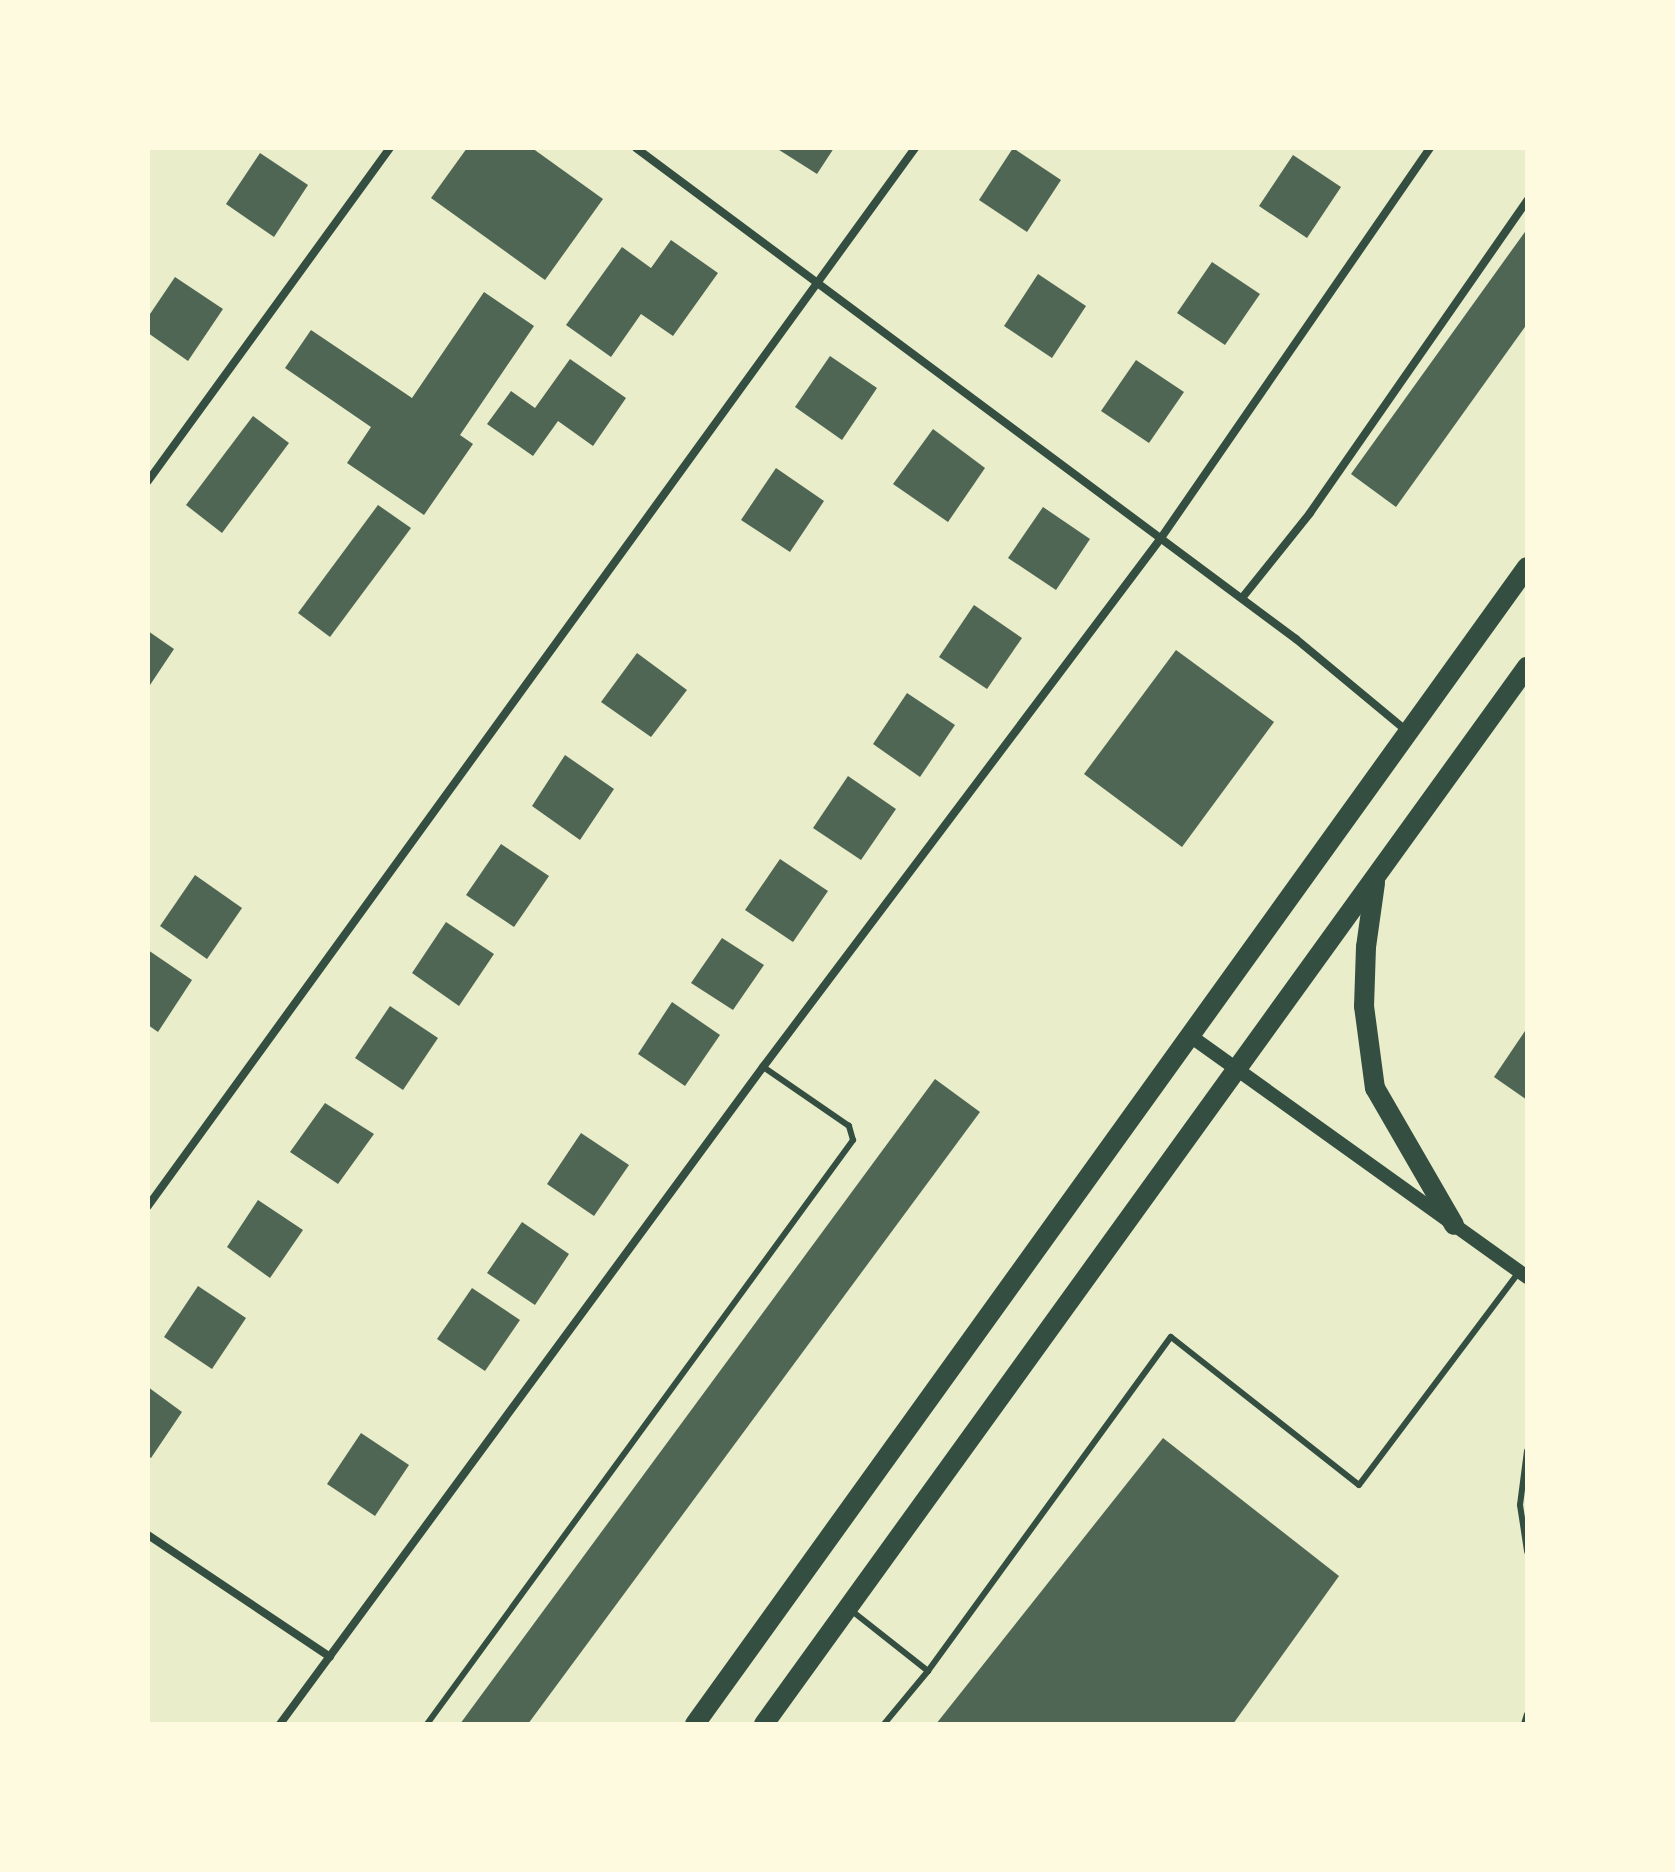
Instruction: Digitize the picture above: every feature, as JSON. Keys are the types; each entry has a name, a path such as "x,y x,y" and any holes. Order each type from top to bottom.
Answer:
{"main road":[{"path":"695,1724 1527,567"},
{"path":"764,1724 846,1606 1239,1071 1527,667"},
{"path":"1376,879 1366,947 1364,1006 1375,1088 1454,1225"}],"street":[{"path":"148,481 390,148"},
{"path":"636,148 1242,598 1409,733"},
{"path":"148,1206 915,148"},
{"path":"280,1724 763,1067 1161,538 1430,148"},
{"path":"1242,598 1310,513 1527,201"},
{"path":"1189,1035 1523,1274"},
{"path":"148,1535 330,1657"}],"lane":[{"path":"427,1724 853,1140 849,1126 763,1067"},
{"path":"884,1724 928,1671 1171,1337 1359,1485 1523,1274"},
{"path":"1527,1451 1520,1505 1527,1551"},
{"path":"846,1606 928,1671"},
{"path":"1524,1724 1527,1714"}],"building":[{"path":"467,148 532,148 603,199 545,280 431,198"},
{"path":"776,148 834,148 817,174"},
{"path":"1013,148 1061,180 1027,232 979,200"},
{"path":"260,153 308,185 274,237 226,204"},
{"path":"1293,155 1341,187 1307,238 1259,206"},
{"path":"1527,229 1527,324 1396,507 1351,474"},
{"path":"671,240 718,273 673,336 641,314 611,357 566,325 622,247 651,268"},
{"path":"1212,262 1260,294 1225,345 1177,313"},
{"path":"1038,274 1086,306 1052,358 1004,326"},
{"path":"175,277 223,309 188,361 148,333 148,317"},
{"path":"484,292 534,326 460,435 473,444 424,515 347,463 371,427 285,368 311,330 412,398"},
{"path":"830,356 877,388 842,440 795,407"},
{"path":"570,359 626,398 593,446 558,421 533,456 487,424 511,391 535,408"},
{"path":"1136,360 1184,392 1149,443 1101,411"},
{"path":"253,416 289,443 222,533 186,505"},
{"path":"933,429 985,468 948,522 893,484"},
{"path":"776,468 824,501 790,552 741,520"},
{"path":"378,505 411,528 330,637 298,613"},
{"path":"1043,507 1090,539 1056,590 1008,558"},
{"path":"974,605 1022,638 987,689 939,657"},
{"path":"148,631 174,649 148,688"},
{"path":"1176,650 1274,722 1182,847 1084,774"},
{"path":"637,653 687,690 651,737 601,702"},
{"path":"907,693 955,725 920,777 873,744"},
{"path":"565,755 614,789 580,840 532,806"},
{"path":"848,776 896,809 861,860 813,828"},
{"path":"501,844 549,876 514,927 466,895"},
{"path":"780,859 828,891 793,942 745,910"},
{"path":"195,875 242,908 207,959 160,926"},
{"path":"446,922 494,954 459,1006 412,973"},
{"path":"722,938 764,965 733,1010 691,983"},
{"path":"148,950 192,980 158,1032 148,1025"},
{"path":"672,1002 720,1035 685,1086 638,1054"},
{"path":"390,1006 438,1038 403,1090 355,1058"},
{"path":"1527,1028 1527,1100 1494,1077"},
{"path":"935,1079 980,1112 528,1724 460,1724"},
{"path":"325,1103 374,1134 338,1184 290,1152"},
{"path":"581,1133 629,1165 594,1216 547,1184"},
{"path":"258,1200 303,1230 270,1278 227,1247"},
{"path":"522,1222 569,1254 535,1305 487,1273"},
{"path":"198,1286 246,1318 212,1369 164,1337"},
{"path":"472,1288 520,1320 485,1371 437,1339"},
{"path":"148,1387 182,1412 151,1458 148,1456"},
{"path":"361,1433 409,1465 375,1516 327,1484"},
{"path":"1163,1438 1339,1576 1233,1724 936,1724"}]}
